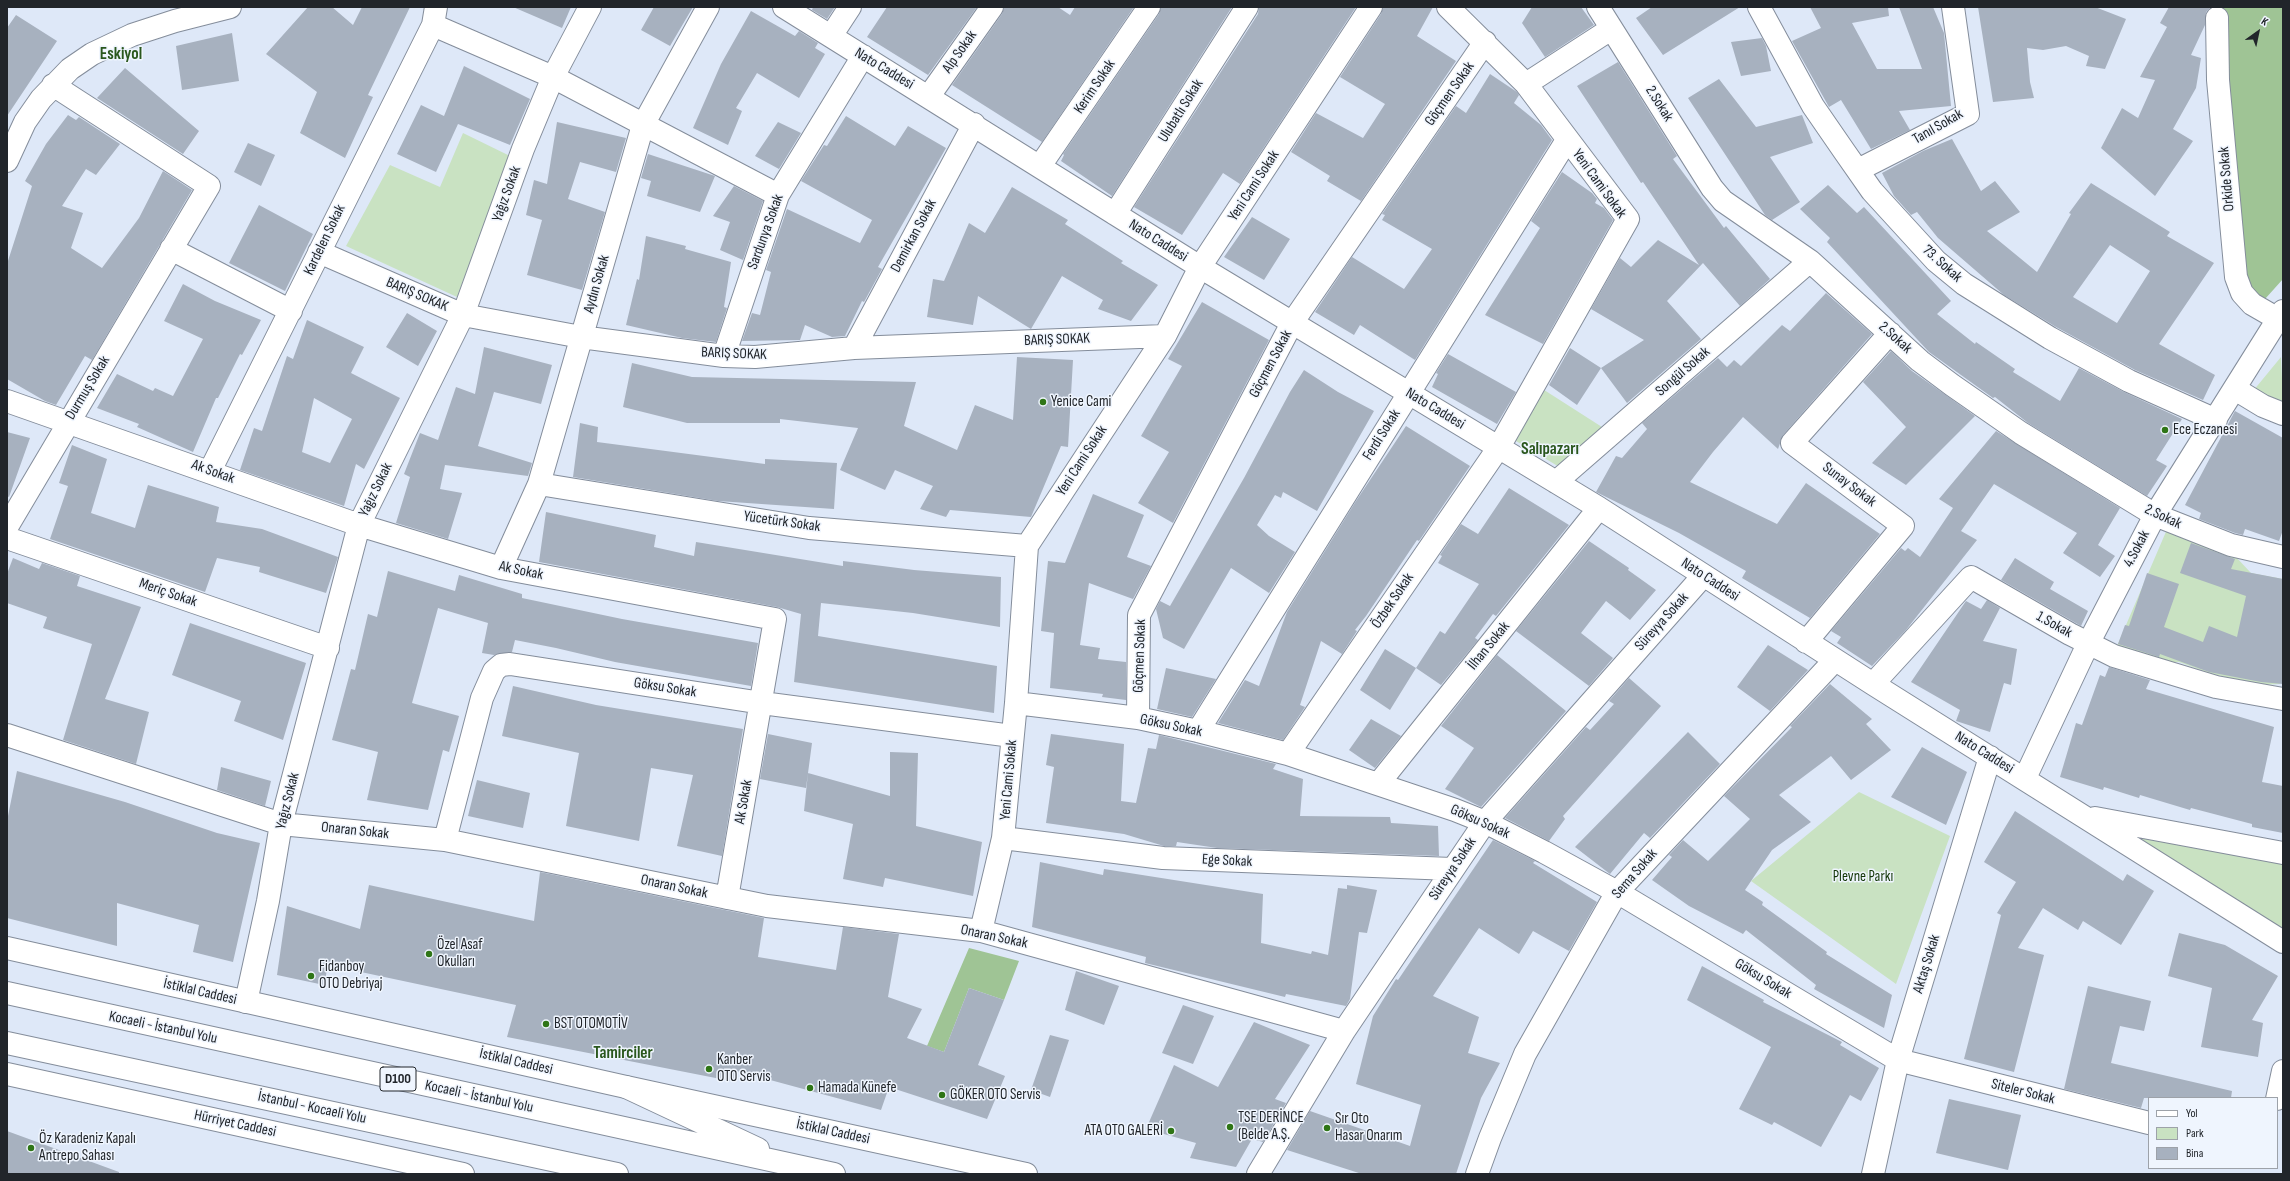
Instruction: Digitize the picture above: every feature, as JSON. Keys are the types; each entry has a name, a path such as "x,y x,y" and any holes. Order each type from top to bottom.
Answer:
{"main road":[{"path":"7,161 25,122 40,99 70,69 110,43 174,21 230,7"},
{"name":"Yağız Sokak","path":"246,1002 268,901 281,824 359,525 463,315 523,149 553,78 590,7"},
{"name":"Aydın Sokak","path":"501,568 538,484 643,125 708,7"},
{"name":"Nato Caddesi","path":"784,7 974,124 1200,267 1599,508 1806,642 2025,778 2283,942"},
{"path":"831,36 850,7"},
{"name":"Alp Sokak","path":"929,96 992,7"},
{"name":"Kerim Sokak","path":"1040,166 1149,7"},
{"name":"Ulubatlı Sokak","path":"1115,214 1247,7"},
{"name":"Yeni Cami Sokak","path":"981,931 1003,838 1016,703 1027,546 1165,336 1200,267 1372,7"},
{"name":"Yeni Cami Sokak","path":"1448,7 1526,84 1628,219 1499,447"},
{"name":"73. Sokak","path":"1759,7 1813,106 1858,170 1907,231 1936,261 1964,284 2050,338 2129,381 2216,420"},
{"name":"Tanıl Sokak","path":"1858,170 1968,114 1953,7"},
{"path":"1526,84 1608,15"},
{"name":"2.Sokak","path":"1608,15 1712,188 1723,201 1810,261 1920,361 1984,408 2063,459 2155,515 2231,545 2283,557"},
{"path":"434,16 778,195"},
{"name":"Kardelen Sokak","path":"210,471 291,311 434,16"},
{"name":"Orkide Sokak","path":"2217,18 2218,80 2236,277 2242,293 2252,304 2280,316"},
{"name":"Göçmen Sokak","path":"1138,718 1140,615 1292,323 1485,42"},
{"name":"Sardunya Sokak","path":"724,356 778,195 863,56"},
{"name":"Durmuş Sokak","path":"7,527 209,186 53,85"},
{"name":"Demirkan Sokak","path":"854,348 974,124"},
{"name":"Ferdi Sokak","path":"1198,731 1567,140"},
{"path":"171,249 291,311"},
{"name":"BARIŞ SOKAK","path":"319,252 463,315 581,337 724,356 755,357 854,348 1165,336"},
{"name":"Songül Sokak","path":"1556,482 1810,261"},
{"name":"4.Sokak","path":"2025,778 2088,644 2155,515 2280,316"},
{"name":"Sunay Sokak","path":"1806,642 1903,526 1792,443 1890,333"},
{"path":"2235,389 2263,406 2283,414"},
{"name":"Ak Sokak","path":"7,401 210,471 359,525 501,568 775,619 762,703 727,898"},
{"name":"Özbek Sokak","path":"1288,754 1499,447"},
{"name":"Yücetürk Sokak","path":"538,484 809,528 1027,546"},
{"name":"İlhan Sokak","path":"1379,783 1599,508"},
{"name":"Meriç Sokak","path":"7,538 328,648"},
{"name":"Süreyya Sokak","path":"1258,1174 1344,1031 1485,822 1703,576"},
{"name":"1.Sokak","path":"1873,684 1971,577 2088,644 2133,663 2216,687 2283,699"},
{"name":"Sema Sokak","path":"1477,1174 1490,1138 1525,1054 1617,892 1835,660"},
{"name":"Göksu Sokak","path":"445,840 482,698 494,671 501,665 510,664 762,703 1012,736"},
{"name":"Göksu Sokak","path":"1016,703 1138,718 1198,731 1288,754 1379,783 1485,822 1617,892 1898,1060"},
{"name":"Onaran Sokak","path":"7,735 281,824 445,840 767,906 981,931 1344,1031"},
{"name":"Aktaş Sokak","path":"1873,1174 1898,1060 1990,757"},
{"name":"Nato Caddesi","path":"2084,816 2283,853"},
{"name":"Ege Sokak","path":"1003,838 1163,858 1452,869"},
{"name":"İstiklal Caddesi","path":"7,948 626,1087 1026,1174"},
{"name":"Kocaeli - İstanbul Yolu","path":"7,993 834,1174"},
{"name":"İstanbul - Kocaeli Yolu","path":"7,1043 617,1174"},
{"name":"Siteler Sokak","path":"1898,1060 2148,1123"},
{"path":"2277,1097 2283,1071"},
{"name":"Hürriyet Caddesi","path":"7,1074 464,1174"},
{"path":"626,1087 790,1164"}],"green space":[{"path":"2221,7 2283,7 2283,279 2265,299 2247,295 2219,19"},
{"path":"463,133 510,156 457,297 346,246 390,165 440,187"},
{"path":"2281,357 2283,399 2283,408 2253,391"},
{"path":"1541,388 1602,427 1561,468 1511,438"},
{"path":"2168,527 2236,557 2251,573 2283,579 2280,684 2260,685 2209,673 2179,662 2157,662 2117,646"},
{"name":"Plevne Parkı","path":"1859,792 1950,836 1896,984 1751,881"},
{"path":"2084,816 2283,853 2283,942"},
{"path":"969,948 1019,961 1004,1000 969,988 944,1052 927,1046"}],"building":[{"path":"308,7 332,7 353,25 362,7 410,7 368,95 373,97 345,158 300,133 317,92 266,54"},
{"path":"513,7 571,7 562,28"},
{"path":"654,7 693,7 670,46 641,30"},
{"path":"813,7 835,7 827,19 812,10"},
{"path":"887,7 977,7 928,75 867,37"},
{"path":"1004,7 1058,7 1070,15 1075,7 1134,7 1042,142 952,85 1002,14"},
{"path":"1161,7 1232,7 1112,196 1061,161 1064,155 1063,154 1159,14"},
{"path":"1259,7 1356,7 1240,184 1223,173 1182,235 1134,207 1258,14"},
{"path":"1383,7 1433,7 1417,36 1456,61 1361,201 1327,181 1330,176 1291,152 1316,113 1363,138 1385,104 1340,77 1381,14"},
{"path":"1532,7 1581,7 1594,25 1545,57 1522,23"},
{"path":"1652,7 1740,7 1663,55 1636,18"},
{"path":"1810,7 1888,7 1889,16 1852,23 1877,69 1922,69 1899,7 1933,7 1944,33 1951,106 1899,111 1910,130 1871,149 1841,100 1829,107 1792,41 1821,28"},
{"path":"1978,7 2095,7 2126,19 2105,69 2086,66 2089,56 2066,46 2043,50 2027,48 2030,82 2034,98 1993,102"},
{"path":"2169,7 2211,7 2206,12 2205,25 2191,55 2201,58 2196,88 2173,129 2193,141 2155,196 2101,148 2122,108 2138,118 2155,80 2140,77 2167,27 2160,23"},
{"path":"751,11 795,36 799,31 818,43 815,48 825,54 799,98 757,73 736,108 742,111 728,145 693,128 721,64"},
{"path":"16,15 57,41 7,116 7,28"},
{"path":"232,33 239,81 182,90 176,46"},
{"path":"1762,38 1766,46 1771,71 1741,76 1731,42"},
{"path":"1618,62 1677,156 1673,159 1724,228 1726,226 1770,279 1740,306 1703,263 1667,301 1701,339 1627,403 1601,368 1644,340 1591,309 1620,258 1631,267 1658,240 1699,265 1643,182 1641,183 1577,86"},
{"path":"464,66 530,99 510,145 458,124 436,172 397,154 421,105 444,116"},
{"path":"125,68 199,131 183,154 97,98"},
{"path":"1490,74 1517,92 1519,95 1514,103 1541,125 1552,140 1415,360 1360,325 1354,335 1315,312 1352,257 1404,289 1432,249 1382,220 1385,215 1382,214 1456,106 1466,113"},
{"path":"1719,79 1756,127 1802,115 1813,143 1770,157 1800,202 1772,220 1765,215 1688,98"},
{"path":"68,115 76,120 79,117 120,144 96,175 86,169 62,206 83,213 71,248 102,268 139,218 163,171 192,190 92,360 85,356 56,405 45,401 7,379 7,264 32,186 25,181 46,144"},
{"path":"846,116 895,146 908,126 946,148 878,267 882,269 864,302 862,301 845,336 832,337 805,325 800,340 742,341 752,313 760,315 771,272 766,270 787,209 860,243 872,220 801,181 824,145 827,146"},
{"path":"557,122 626,138 616,172 580,162 568,199 605,212 582,290 527,275 542,220 526,215 534,180 547,184"},
{"path":"778,122 801,133 779,169 755,156"},
{"path":"1952,139 1981,191 1995,181 2020,212 1987,231 2037,272 2071,214 2069,213 2091,183 2170,232 2167,236 2214,263 2159,344 2215,375 2203,400 2135,370 2056,327 2004,295 1938,238 1917,212 1911,215 1894,196 1882,173 1923,151","holes":["2110,245 2150,271 2117,323 2073,297"]},
{"path":"248,143 275,155 261,186 234,172"},
{"path":"648,154 715,176 700,212 647,196 651,181 641,178"},
{"path":"1562,172 1592,193 1597,199 1595,203 1604,208 1613,220 1543,344 1485,315 1540,228 1531,221"},
{"path":"1828,185 1857,213 1864,207 1951,301 1937,314 1975,344 1976,342 2015,369 2013,372 2060,401 2079,368 2124,392 2182,419 2156,460 2167,466 2147,496 2028,423 1995,397 1993,398 1929,352 1827,242 1830,238 1800,209"},
{"path":"734,186 763,201 743,260 720,250 730,222 713,216"},
{"path":"1012,187 1068,220 1065,224 1123,261 1121,263 1158,285 1131,321 1098,309 1103,300 1062,276 1031,329 978,296 973,325 927,317 933,279 944,281 969,223 985,233"},
{"path":"259,205 313,234 285,291 229,263"},
{"path":"1252,217 1290,239 1264,280 1224,257"},
{"path":"646,236 686,246 685,249 731,262 724,307 727,308 716,342 682,338 626,325 637,279 639,280"},
{"path":"183,284 215,301 261,320 242,355 240,354 218,398 216,398 193,452 137,427 139,424 97,408 117,374 153,391 155,388 173,396 203,339 164,321"},
{"path":"1826,293 1872,334 1783,435 1778,449 1743,417 1690,482 1777,524 1806,483 1880,534 1810,618 1742,578 1746,571 1679,533 1596,492 1616,456 1622,458 1647,429 1642,423 1718,358 1727,367 1734,360 1741,366 1782,325 1790,331"},
{"path":"1202,302 1269,340 1173,523 1138,503 1169,452 1141,436 1182,366 1168,359"},
{"path":"407,313 437,331 418,366 386,347"},
{"path":"307,320 364,347 351,373 400,398 364,469 356,464 344,506 240,470 254,428 262,431 287,356 293,359","holes":["314,398 352,419 330,463 302,452"]},
{"path":"484,347 552,365 541,404 494,392 478,446 532,463 528,476 445,465 440,489 462,493 448,539 396,523 410,477 404,474 420,433 438,440 456,387 475,394"},
{"path":"1570,348 1601,368 1577,405 1549,385"},
{"path":"1891,351 1912,371 1975,416 1906,485 1872,463 1906,427 1863,382"},
{"path":"1448,354 1516,392 1497,424 1432,387 1438,374 1436,373"},
{"path":"1017,357 1073,360 1068,447 1061,446 1031,517 950,510 946,517 920,509 933,486 895,470 885,490 840,470 858,428 780,419 780,423 687,423 623,407 632,363 692,377 916,382 904,426 957,450 975,405 1013,420"},
{"path":"1304,370 1338,392 1374,411 1317,511 1283,492 1281,498 1275,495 1257,525 1269,536 1295,552 1269,593 1231,568 1184,649 1163,638 1156,609 1160,601 1170,606 1244,478 1290,392"},
{"path":"2235,411 2283,438 2283,530 2279,541 2245,529 2243,535 2235,533 2199,519 2201,513 2185,505"},
{"path":"580,423 598,427 597,442 765,464 765,459 837,463 834,509 718,501 573,477"},
{"path":"1406,426 1470,466 1419,541 1417,540 1355,630 1357,631 1342,654 1321,641 1300,705 1305,707 1283,740 1218,723 1245,680 1259,686 1287,612 1356,501"},
{"path":"1996,431 2120,508 2098,545 2115,556 2100,577 2063,553 2077,533 1994,484 1961,531 1977,540 1906,630 1872,666 1837,643 1841,637 1831,631 1901,548 1905,551 1908,548 1920,557 1953,508 1939,499"},
{"path":"7,432 30,438 9,497 7,496"},
{"path":"72,445 107,459 91,513 135,528 148,485 219,507 216,522 262,529 338,557 326,593 259,572 260,567 217,558 205,592 50,539 68,486 59,483"},
{"path":"1509,488 1569,525 1496,616 1493,614 1475,638 1478,640 1441,685 1416,668 1440,631 1445,634 1479,584 1438,563 1442,556 1440,555 1461,524 1478,534"},
{"path":"1093,494 1144,515 1127,557 1151,566 1133,599 1089,583 1080,645 1100,648 1098,659 1126,662 1126,700 1102,697 1103,694 1050,688 1054,633 1041,631 1048,561 1065,563"},
{"path":"546,512 656,535 654,547 694,556 696,542 843,566 843,561 914,570 1001,577 1000,627 913,613 821,603 818,636 997,666 994,713 794,682 801,614 777,607 539,562"},
{"path":"1589,541 1629,568 1628,570 1656,590 1630,620 1606,601 1581,633 1613,658 1589,686 1516,631"},
{"path":"2191,543 2235,559 2231,569 2283,579 2283,684 2261,682 2209,672 2160,654 2159,657 2118,644 2125,625 2129,626 2147,573 2179,584 2164,627 2203,642 2209,626 2237,637 2246,596 2180,573"},
{"path":"13,558 39,569 42,563 80,576 77,586 141,607 105,699 149,712 136,764 63,740 92,644 43,628 47,617 7,603 7,574"},
{"path":"2015,558 2054,582 2050,589 2088,611 2081,626 2001,580"},
{"path":"388,571 455,591 459,575 522,594 522,598 622,619 758,643 751,686 615,662 515,640 512,652 494,655 482,653 488,623 438,608 412,703 459,716 449,752 443,750 428,810 367,800 378,752 332,740 351,669 355,670 368,614 377,617"},
{"path":"1987,600 2000,608 1983,641 2017,649 2011,685 2004,683 1990,732 1956,721 1960,710 1911,682 1966,601 1981,609"},
{"path":"190,623 306,663 283,740 234,721 241,701 172,675"},
{"path":"1768,645 1808,670 1770,711 1737,687"},
{"path":"1385,649 1416,668 1390,710 1360,690"},
{"path":"1497,655 1566,711 1481,807 1445,789 1474,748 1441,726"},
{"path":"2109,667 2150,680 2146,689 2274,727 2262,782 2283,786 2283,833 2252,827 2252,824 2191,808 2190,810 2140,795 2139,798 2104,787 2103,790 2060,777 2076,723 2082,725 2100,675 2105,677"},
{"path":"1166,668 1216,679 1192,717 1157,709"},
{"path":"1629,678 1661,706 1563,816 1565,819 1549,841 1505,818 1586,727 1590,730 1614,704 1609,701"},
{"path":"1830,684 1872,719 1866,724 1891,750 1851,780 1831,756 1779,795 1811,822 1772,850 1745,890 1763,902 1762,905 1827,952 1826,954 1892,995 1884,1028 1814,989 1816,985 1746,930 1743,934 1689,906 1652,880 1672,857 1669,855 1683,840 1708,861 1750,819 1724,796 1792,727 1790,726"},
{"path":"513,686 596,705 743,729 722,856 677,846 693,775 651,768 639,841 566,826 579,753 502,736"},
{"path":"1371,719 1401,736 1375,768 1349,750"},
{"path":"1688,732 1720,764 1650,838 1644,833 1610,874 1575,847"},
{"path":"768,734 812,743 806,788 760,779"},
{"path":"1051,734 1124,744 1121,801 1136,803 1148,748 1156,749 1159,735 1276,764 1273,769 1303,779 1300,816 1390,817 1391,823 1438,826 1439,856 1217,848 1177,842 1176,846 1164,846 1124,834 1046,823 1054,767 1046,765"},
{"path":"1922,747 1967,772 1946,825 1891,797"},
{"path":"890,752 918,753 916,826 982,842 973,896 885,878 883,887 843,879 853,824 804,811 808,773 890,796"},
{"path":"221,767 271,781 265,806 217,790"},
{"path":"17,771 125,802 217,833 260,843 233,962 193,952 199,925 117,903 117,946 7,918 7,821"},
{"path":"477,780 530,793 523,828 468,816"},
{"path":"2015,811 2123,881 2127,874 2154,891 2121,945 2083,921 2078,930 2043,908 2018,948 2044,955 2014,1072 1964,1059 2001,915 1997,913 2016,882 1984,862"},
{"path":"1493,840 1535,861 1533,863 1597,902 1569,951 1533,931 1519,954 1479,928 1433,996 1479,1017 1468,1053 1500,1063 1481,1098 1456,1174 1362,1174 1287,1150 1310,1111 1410,1146 1421,1105 1356,1084 1373,1016 1396,979 1398,980"},
{"path":"1040,862 1103,875 1104,869 1263,894 1261,943 1311,954 1312,951 1328,955 1338,888 1347,889 1347,885 1377,890 1367,933 1359,932 1350,999 1346,1006 1286,994 1285,997 1145,963 1146,957 1032,927"},
{"path":"540,872 764,918 758,957 836,970 843,927 899,934 888,997 922,1009 907,1038 944,1052 969,988 1004,1000 978,1065 1005,1076 987,1119 889,1087 881,1110 737,1071 736,1082 507,1037 516,1005 328,965 324,985 277,975 287,906 360,929 369,885 534,921"},
{"path":"2179,933 2225,945 2278,976 2252,1020 2263,1023 2258,1057 2201,1047 2212,988 2168,976"},
{"path":"1702,966 1764,1000 1763,1002 1842,1042 1840,1045 1879,1068 1861,1101 1850,1095 1821,1147 1774,1122 1772,1125 1739,1109 1771,1047 1687,1000"},
{"path":"1076,971 1119,986 1104,1025 1065,1010"},
{"path":"2088,986 2151,1001 2144,1031 2120,1026 2111,1063 2232,1091 2231,1097 2148,1097 2144,1098 2141,1108 2064,1089"},
{"path":"1183,1005 1214,1016 1193,1064 1162,1053"},
{"path":"1254,1022 1310,1045 1275,1099 1286,1103 1263,1142 1252,1139 1236,1167 1190,1158 1196,1143 1146,1129 1174,1065 1218,1087"},
{"path":"1050,1035 1069,1040 1050,1097 1031,1090"},
{"path":"1949,1099 2021,1115 2008,1170 1936,1153"},
{"name":"Öz Karadeniz Kapalı Antrepo Sahası","path":"7,1131 119,1172 119,1174 7,1174"}],"place":[{"name":"Yenice Cami","path":"1043,402"},
{"name":"Ece Eczanesi","path":"2165,430"},
{"name":"Özel Asaf Okulları","path":"429,954"},
{"name":"Fidanboy OTO Debriyaj","path":"311,976"},
{"name":"BST OTOMOTİV","path":"546,1024"},
{"name":"Kanber OTO Servis","path":"709,1069"},
{"name":"Hamada Künefe","path":"810,1088"},
{"name":"GÖKER OTO Servis","path":"942,1095"},
{"name":"TSE DERİNCE (Belde A.Ş.","path":"1230,1127"},
{"name":"Sır Oto Hasar Onarım","path":"1327,1128"},
{"name":"ATA OTO GALERİ","path":"1171,1131"},
{"name":"Öz Karadeniz Kapalı Antrepo Sahası","path":"31,1148"}],"district":[{"name":"Eskiyol","path":"121,55"},
{"name":"Salıpazarı","path":"1550,450"},
{"name":"Tamirciler","path":"623,1054"}]}
